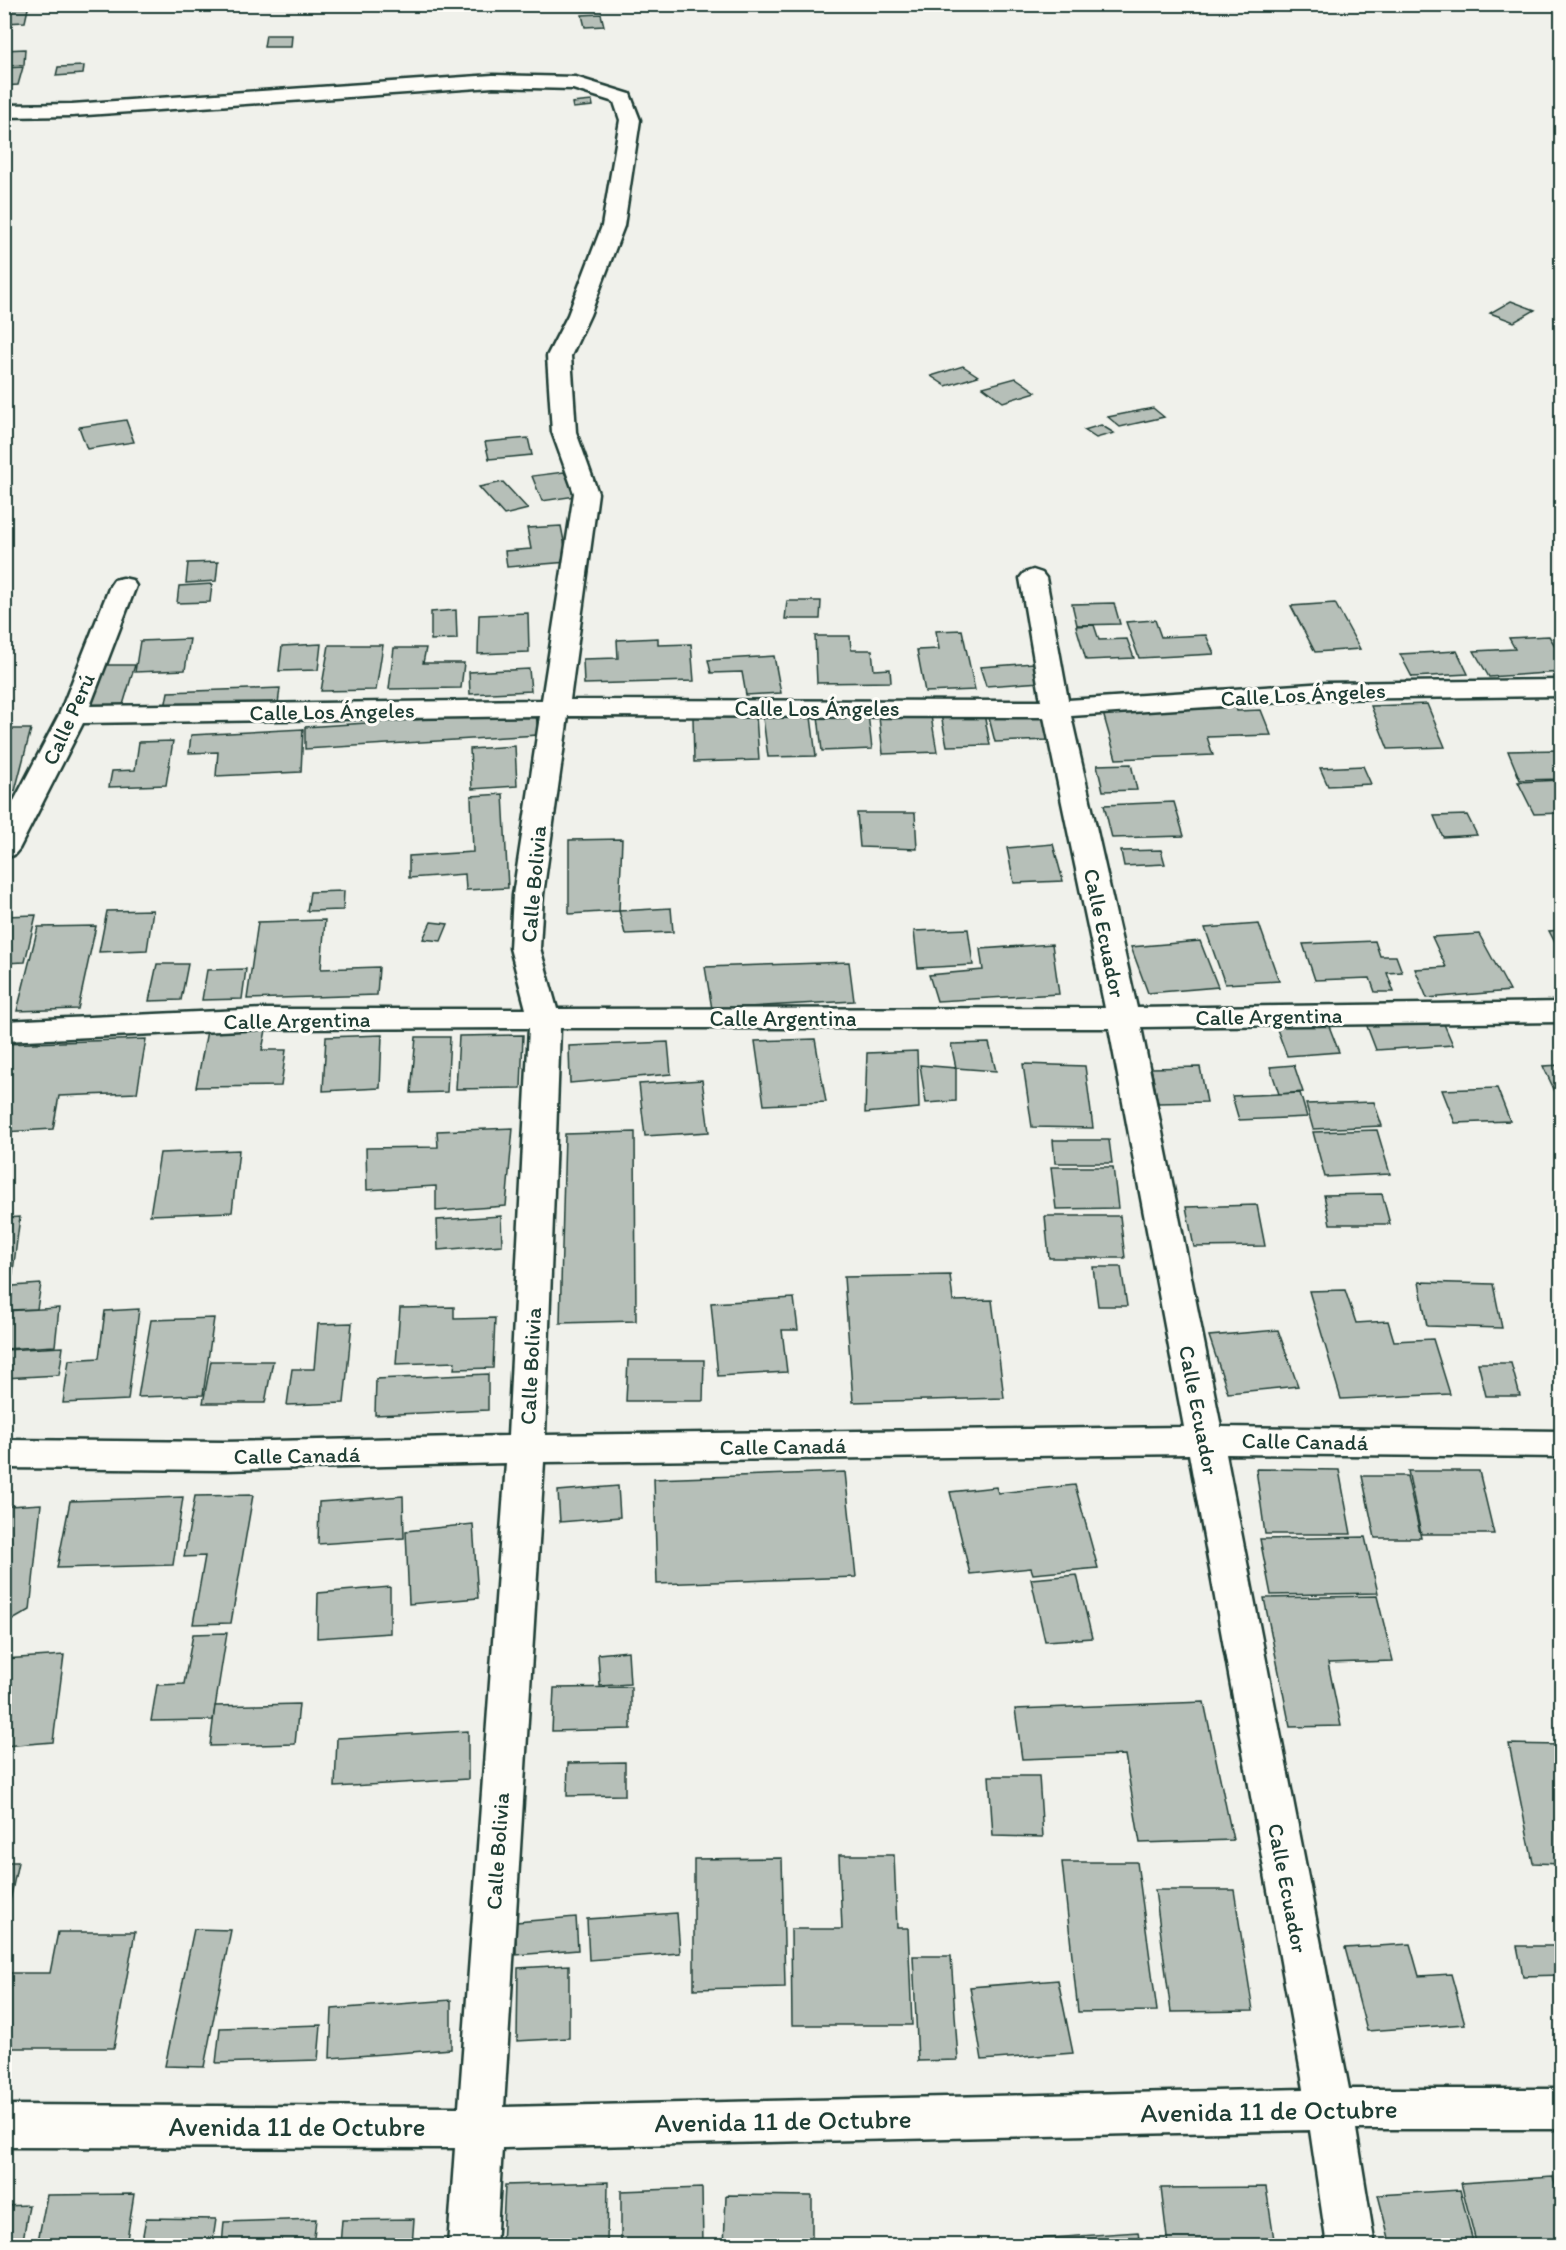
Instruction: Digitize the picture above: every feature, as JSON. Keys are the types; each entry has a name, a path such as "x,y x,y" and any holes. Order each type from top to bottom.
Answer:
{"street":[{"name":"Calle Bolivia","path":"4,111 72,110 493,81 575,83 623,98 630,120 613,225 579,315 559,357 564,432 586,493 528,895 525,948 534,988 545,1019 526,1449 471,2246"},
{"name":"Calle Ecuador","path":"1033,578 1056,709 1123,1018 1205,1440 1330,2109 1351,2246"},
{"name":"Calle Perú","path":"4,849 73,715 123,586"},
{"name":"Calle Los Ángeles","path":"73,715 554,708 1056,709 1326,691 1562,688"},
{"name":"Calle Argentina","path":"4,1031 265,1019 1123,1018 1562,1012"},
{"name":"Calle Canadá","path":"4,1454 224,1456 526,1449 1205,1440 1562,1444"},
{"name":"Avenida 11 de Octubre","path":"4,2126 478,2128 1330,2109 1562,2109"}],"building":[{"path":"4,4 29,4 25,22 4,23"},
{"path":"601,14 604,26 585,27 582,15"},
{"path":"266,35 292,35 291,47 264,47"},
{"path":"25,49 24,65 4,66 4,50"},
{"path":"84,66 83,74 56,76 58,67"},
{"path":"23,67 18,85 4,86 4,68"},
{"path":"592,101 593,106 573,108 572,103"},
{"path":"1511,301 1535,310 1514,322 1490,313"},
{"path":"963,366 978,376 946,386 931,376"},
{"path":"1016,378 1036,392 1003,402 983,387"},
{"path":"1153,408 1164,417 1120,427 1108,417"},
{"path":"126,420 134,442 87,449 79,427"},
{"path":"1101,425 1114,433 1096,438 1084,430"},
{"path":"528,438 532,455 489,459 485,442"},
{"path":"564,472 576,496 542,501 532,476"},
{"path":"503,482 528,509 504,515 479,487"},
{"path":"561,526 568,562 507,567 505,551 531,549 527,528"},
{"path":"218,562 216,581 186,583 188,563"},
{"path":"212,584 210,602 177,603 179,586"},
{"path":"787,601 821,601 820,619 785,619"},
{"path":"1114,603 1120,624 1077,625 1072,604"},
{"path":"1335,603 1360,649 1315,652 1291,606"},
{"path":"456,610 457,639 431,640 431,612"},
{"path":"528,613 529,652 478,654 479,615"},
{"path":"1155,620 1161,637 1206,635 1214,654 1139,658 1126,622"},
{"path":"1094,625 1099,640 1127,639 1134,658 1086,660 1076,626"},
{"path":"962,630 975,690 925,692 917,650 939,649 936,631"},
{"path":"815,636 850,636 851,650 872,650 874,670 890,669 891,682 817,683"},
{"path":"1549,636 1562,657 1562,672 1489,677 1474,651 1515,649 1509,638"},
{"path":"658,638 658,645 691,644 694,681 584,684 583,659 618,658 617,640"},
{"path":"190,639 185,670 135,672 140,641"},
{"path":"321,644 318,670 279,671 282,646"},
{"path":"329,645 383,645 376,690 321,691"},
{"path":"394,648 426,648 423,663 464,663 461,688 389,689"},
{"path":"1457,651 1468,674 1412,677 1400,654"},
{"path":"774,656 781,693 746,695 742,672 711,673 708,660"},
{"path":"1034,663 1041,682 986,686 980,667"},
{"path":"97,665 135,665 123,705 84,705"},
{"path":"529,669 531,691 470,694 469,672"},
{"path":"280,688 278,704 165,708 168,692"},
{"path":"1427,704 1445,747 1388,749 1371,706"},
{"path":"1236,707 1237,711 1261,710 1271,735 1207,737 1213,755 1116,759 1103,713"},
{"path":"536,712 538,735 305,749 305,727"},
{"path":"868,714 872,749 822,751 818,716"},
{"path":"984,714 990,745 947,746 941,715"},
{"path":"1042,715 1048,740 995,742 989,718"},
{"path":"756,716 759,760 694,762 693,717"},
{"path":"931,716 937,752 883,754 879,717"},
{"path":"811,717 816,756 768,757 763,718"},
{"path":"4,729 31,729 15,791 4,791"},
{"path":"303,729 301,772 216,776 218,752 189,753 191,735"},
{"path":"173,741 166,785 109,787 112,771 135,770 139,742"},
{"path":"515,746 517,786 472,789 470,749"},
{"path":"1561,750 1562,779 1520,780 1508,751"},
{"path":"1131,764 1137,790 1103,791 1097,765"},
{"path":"1363,766 1371,784 1328,786 1320,768"},
{"path":"1562,780 1562,813 1534,814 1518,782"},
{"path":"503,794 508,888 466,890 465,874 409,878 409,856 473,852 471,796"},
{"path":"1174,802 1184,836 1112,838 1104,805"},
{"path":"857,813 915,813 917,849 860,847"},
{"path":"1467,815 1477,835 1443,837 1434,816"},
{"path":"622,839 619,911 569,914 569,840"},
{"path":"1053,844 1063,881 1014,883 1007,848"},
{"path":"1161,850 1165,864 1124,866 1121,851"},
{"path":"344,891 343,910 307,911 310,892"},
{"path":"671,908 673,932 625,934 619,911"},
{"path":"153,910 147,950 99,952 107,911"},
{"path":"36,915 25,962 4,963 4,916"},
{"path":"325,920 321,969 379,967 377,995 247,999 258,922"},
{"path":"431,922 448,924 441,941 423,939"},
{"path":"1259,924 1279,981 1225,984 1205,928"},
{"path":"96,926 78,1009 17,1011 38,927"},
{"path":"968,929 973,965 918,968 914,931"},
{"path":"1562,930 1562,956 1549,931"},
{"path":"1479,934 1510,991 1427,998 1415,969 1446,967 1432,937"},
{"path":"1200,941 1218,987 1148,993 1131,947"},
{"path":"1375,941 1380,956 1396,956 1402,972 1387,973 1394,992 1375,992 1370,978 1315,980 1303,944"},
{"path":"1052,944 1059,994 937,1001 929,975 983,970 980,949"},
{"path":"849,962 854,1001 712,1009 705,967"},
{"path":"157,964 188,964 181,1000 149,1001"},
{"path":"246,969 242,999 202,1000 207,970"},
{"path":"1441,1017 1453,1045 1376,1050 1365,1021"},
{"path":"1327,1021 1339,1052 1287,1056 1275,1024"},
{"path":"266,1030 262,1050 286,1050 281,1086 196,1087 207,1031"},
{"path":"382,1035 380,1088 323,1091 326,1037"},
{"path":"523,1035 521,1088 456,1089 459,1036"},
{"path":"416,1037 450,1037 447,1092 411,1093"},
{"path":"146,1039 137,1093 59,1096 53,1129 4,1132 4,1044"},
{"path":"815,1039 826,1102 764,1105 755,1041"},
{"path":"668,1042 671,1074 570,1083 569,1046"},
{"path":"989,1043 996,1071 956,1068 951,1044"},
{"path":"917,1051 919,1108 865,1113 867,1053"},
{"path":"1023,1064 1085,1066 1093,1128 1032,1127"},
{"path":"920,1065 956,1068 956,1101 926,1103"},
{"path":"1294,1065 1303,1092 1279,1094 1270,1067"},
{"path":"1562,1065 1562,1106 1543,1066"},
{"path":"1200,1067 1207,1102 1158,1103 1151,1068"},
{"path":"702,1080 709,1132 645,1136 639,1084"},
{"path":"1497,1088 1510,1121 1455,1123 1442,1090"},
{"path":"1300,1093 1307,1117 1239,1120 1232,1096"},
{"path":"1374,1102 1382,1126 1313,1129 1306,1104"},
{"path":"513,1128 506,1206 436,1211 436,1186 367,1190 366,1148 438,1147 437,1131"},
{"path":"1377,1130 1390,1174 1325,1177 1313,1132"},
{"path":"635,1132 636,1321 560,1323 565,1134"},
{"path":"1053,1140 1109,1140 1112,1163 1055,1163"},
{"path":"239,1150 232,1212 150,1215 160,1153"},
{"path":"1051,1167 1113,1167 1118,1208 1056,1209"},
{"path":"1382,1194 1390,1224 1330,1224 1324,1195"},
{"path":"1257,1205 1265,1246 1194,1247 1186,1207"},
{"path":"501,1216 502,1245 438,1250 437,1220"},
{"path":"1045,1216 1120,1216 1125,1258 1049,1258"},
{"path":"20,1217 8,1310 4,1310 4,1218"},
{"path":"1093,1267 1121,1267 1127,1306 1098,1306"},
{"path":"950,1275 953,1301 992,1300 1004,1398 853,1402 844,1277"},
{"path":"1419,1282 1493,1284 1502,1328 1427,1326"},
{"path":"41,1284 37,1309 9,1310 13,1286"},
{"path":"1345,1290 1356,1323 1388,1321 1394,1341 1433,1339 1450,1394 1341,1399 1309,1291"},
{"path":"794,1298 798,1330 782,1330 787,1372 718,1376 711,1303"},
{"path":"454,1307 454,1319 495,1318 493,1368 454,1369 455,1362 396,1364 400,1308"},
{"path":"59,1308 55,1346 4,1349 4,1311"},
{"path":"139,1309 128,1400 63,1403 69,1360 99,1358 105,1311"},
{"path":"214,1318 203,1395 138,1397 151,1320"},
{"path":"352,1323 344,1403 287,1405 292,1369 314,1369 318,1324"},
{"path":"1278,1330 1298,1386 1228,1393 1209,1336"},
{"path":"63,1347 59,1375 4,1378 4,1350"},
{"path":"628,1360 704,1360 703,1401 626,1401"},
{"path":"211,1361 273,1361 265,1403 203,1403"},
{"path":"1478,1363 1511,1363 1520,1396 1486,1396"},
{"path":"488,1374 488,1410 375,1415 376,1379"},
{"path":"1256,1469 1339,1470 1351,1534 1265,1534"},
{"path":"1408,1471 1479,1471 1494,1534 1421,1534"},
{"path":"845,1472 856,1577 657,1584 654,1479"},
{"path":"1362,1476 1407,1476 1421,1538 1375,1538"},
{"path":"1075,1485 1098,1568 1033,1574 1031,1568 970,1574 950,1492 996,1487 998,1493"},
{"path":"618,1486 620,1517 560,1522 558,1491"},
{"path":"253,1495 231,1623 193,1624 205,1556 184,1557 195,1496"},
{"path":"403,1496 404,1538 318,1544 319,1502"},
{"path":"183,1497 173,1565 57,1568 70,1501"},
{"path":"41,1504 30,1610 4,1625 4,1524 9,1506"},
{"path":"473,1524 478,1598 409,1604 406,1531"},
{"path":"1365,1537 1378,1593 1271,1595 1260,1539"},
{"path":"1077,1575 1092,1638 1045,1641 1031,1579"},
{"path":"390,1587 390,1633 317,1638 318,1593"},
{"path":"1377,1596 1393,1661 1328,1663 1341,1726 1290,1727 1264,1598"},
{"path":"227,1633 213,1720 151,1721 157,1685 184,1684 193,1634"},
{"path":"628,1651 630,1684 600,1686 598,1654"},
{"path":"64,1655 53,1742 4,1746 4,1659"},
{"path":"631,1687 631,1729 552,1731 554,1688"},
{"path":"1204,1702 1233,1840 1140,1843 1125,1755 1022,1759 1015,1709"},
{"path":"299,1704 295,1744 210,1746 215,1706"},
{"path":"468,1731 468,1779 335,1787 337,1738"},
{"path":"1509,1744 1562,1745 1562,1864 1533,1863"},
{"path":"625,1762 625,1795 567,1796 568,1763"},
{"path":"989,1776 1039,1776 1043,1837 993,1836"},
{"path":"839,1855 894,1855 897,1928 908,1928 912,2025 792,2025 791,1929 842,1929"},
{"path":"782,1858 785,1987 694,1989 694,1859"},
{"path":"4,1862 18,1862 4,1930"},
{"path":"1062,1862 1137,1862 1157,2011 1078,2012"},
{"path":"1155,1890 1234,1890 1253,2011 1171,2012"},
{"path":"677,1913 680,1953 589,1960 587,1919"},
{"path":"576,1917 578,1950 516,1955 516,1922"},
{"path":"194,1929 231,1930 204,2067 165,2066"},
{"path":"58,1932 135,1932 114,2048 4,2048 4,1996 9,1973 50,1973"},
{"path":"1410,1944 1419,1976 1451,1974 1465,2024 1367,2031 1345,1948"},
{"path":"1517,1946 1562,1946 1562,1975 1523,1976"},
{"path":"913,1956 951,1956 958,2060 918,2061"},
{"path":"569,1965 569,2038 517,2041 518,1968"},
{"path":"1058,1980 1073,2053 982,2060 970,1987"},
{"path":"451,2000 451,2049 330,2058 332,2009"},
{"path":"321,2025 318,2060 216,2063 220,2028"},
{"path":"1553,2177 1562,2208 1562,2246 1477,2246 1461,2183"},
{"path":"608,2182 607,2246 502,2246 505,2185"},
{"path":"1266,2187 1275,2246 1168,2246 1161,2188"},
{"path":"702,2188 703,2246 621,2246 621,2191"},
{"path":"1460,2190 1474,2246 1391,2246 1378,2195"},
{"path":"134,2194 126,2246 37,2246 47,2195"},
{"path":"726,2195 812,2196 812,2246 724,2246"},
{"path":"29,2205 22,2246 4,2246 4,2206"},
{"path":"146,2218 216,2219 212,2246 141,2246"},
{"path":"316,2219 313,2246 222,2246 224,2222"},
{"path":"414,2219 412,2246 340,2246 342,2220"},
{"path":"1138,2232 1140,2246 1007,2246 1007,2241"}]}
